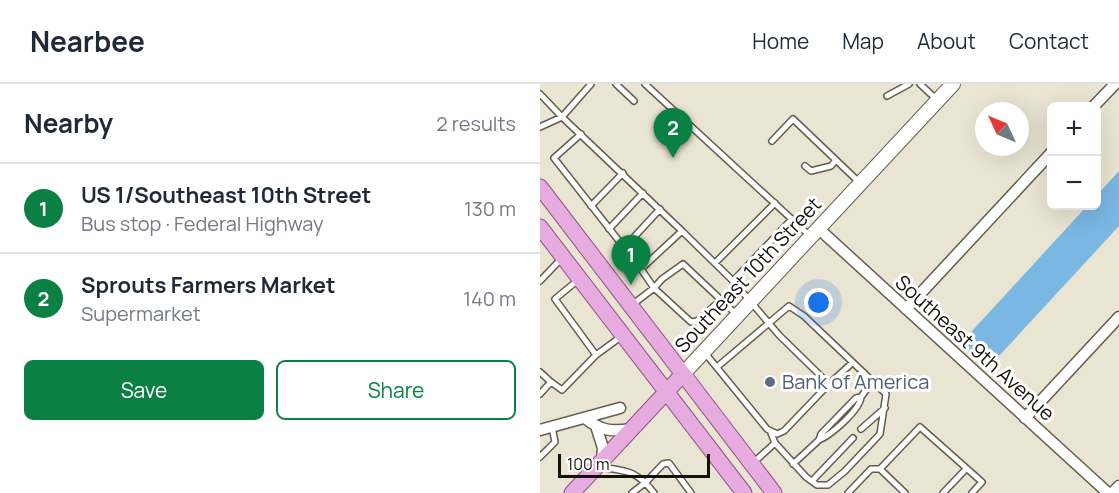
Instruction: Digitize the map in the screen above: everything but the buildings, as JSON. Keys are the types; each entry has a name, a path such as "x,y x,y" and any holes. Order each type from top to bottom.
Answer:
{"main road":[{"path":"540,187 774,493"},
{"path":"542,234 563,257 744,493"},
{"name":"Southeast 10th Street","path":"572,493 683,375"}],"street":[{"name":"Southeast 10th Street","path":"683,375 953,84"},
{"path":"1098,102 1115,84"},
{"path":"906,309 1048,156"},
{"name":"Southeast 9th Avenue","path":"815,233 906,309 1107,493"},
{"path":"1025,418 1119,317"},
{"path":"540,430 620,408"},
{"path":"585,418 606,431 631,429"},
{"path":"596,426 603,448 599,464"},
{"path":"1112,493 1119,486"}],"lane":[{"path":"540,127 562,117 591,84"},
{"path":"617,84 634,101"},
{"path":"645,84 792,219 815,233"},
{"path":"887,96 909,84"},
{"path":"920,84 938,100"},
{"path":"540,94 733,281 750,303 829,384"},
{"path":"772,141 793,119 861,184"},
{"path":"581,134 554,158 654,288 691,322 697,321 721,300"},
{"path":"805,166 811,171 831,166 836,160"},
{"path":"591,206 622,173"},
{"path":"609,229 643,193"},
{"path":"715,263 775,203"},
{"path":"624,248 660,209"},
{"path":"733,281 792,219"},
{"path":"641,269 682,231"},
{"path":"540,281 563,257"},
{"path":"630,306 683,264 738,316"},
{"path":"579,278 555,299 596,355"},
{"path":"704,352 771,433 775,443 817,485 828,485 880,434 886,394 804,316 789,306 717,367"},
{"path":"540,372 562,390 596,355 623,335"},
{"path":"771,433 777,434 784,431 852,363"},
{"path":"794,464 856,398 861,397 873,381"},
{"path":"540,394 551,382"},
{"path":"861,429 885,408"},
{"path":"540,458 555,442 552,427"},
{"path":"880,469 920,427 982,483 972,493"},
{"path":"812,481 853,438"},
{"path":"752,464 775,443"},
{"path":"632,493 663,464 669,463 691,493"},
{"path":"599,464 632,472 646,482 654,493"},
{"path":"943,493 966,468"},
{"path":"848,493 871,469 880,469 905,493"}],"water":[{"path":"1119,171 1119,226 987,369 961,343 1083,210 1101,210 1101,191"}],"place":[{"name":"Sprouts Farmers Market","path":"673,158"},
{"name":"US 1/Southeast 10th Street","path":"631,285"},
{"name":"Bank of America","path":"770,382"}]}
